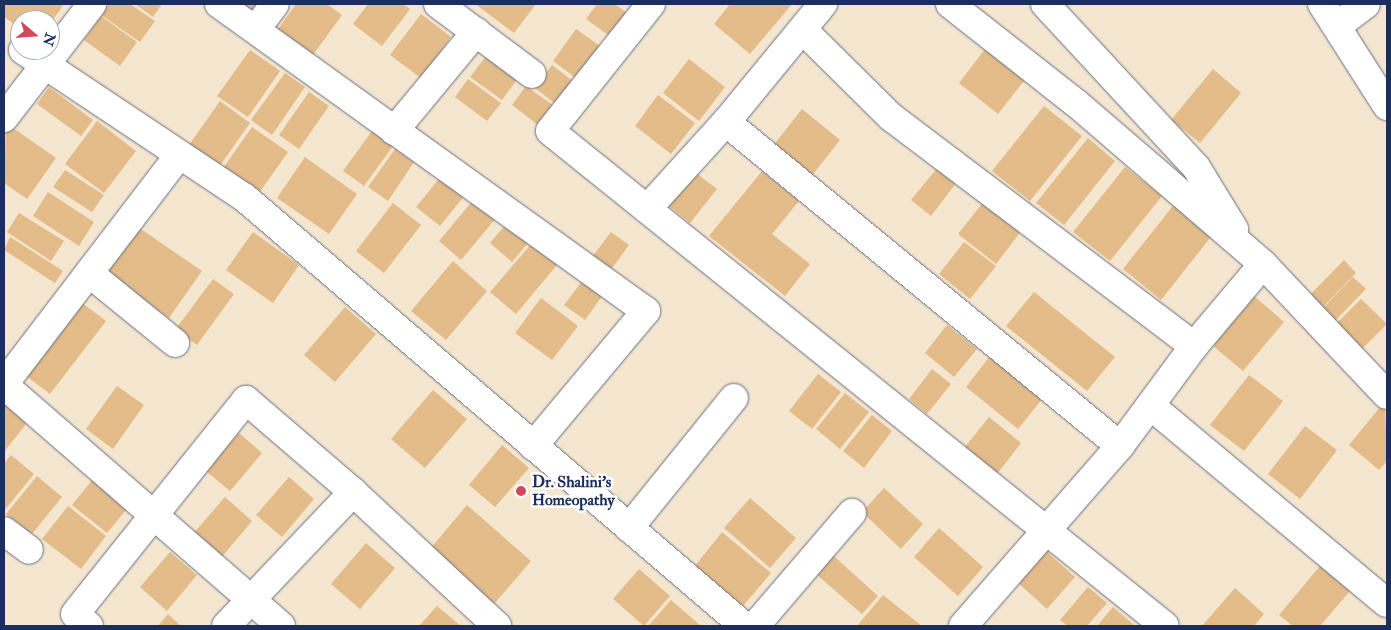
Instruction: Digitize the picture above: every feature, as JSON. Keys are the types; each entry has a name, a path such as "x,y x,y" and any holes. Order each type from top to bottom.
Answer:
{"street":[{"path":"60,29 92,4"},
{"path":"219,4 646,310 532,446"},
{"path":"256,30 275,4"},
{"path":"438,4 532,74"},
{"path":"651,4 550,131 1044,531 1165,626"},
{"path":"647,209 726,122 823,4"},
{"path":"950,4 1076,104 1255,256 1387,395"},
{"path":"1044,4 1196,167 1255,256"},
{"path":"1366,4 1330,15 1387,106"},
{"path":"803,30 891,117 1194,346"},
{"path":"394,131 476,32"},
{"path":"4,118 27,60"},
{"path":"38,60 245,198 744,626"},
{"path":"726,122 1120,446"},
{"path":"179,155 4,384 152,516 282,626"},
{"path":"973,623 1044,531 1120,446 1151,406 1255,256"},
{"path":"89,273 175,343"},
{"path":"629,528 734,398"},
{"path":"89,626 75,614 246,400 353,492 497,626"},
{"path":"1151,406 1387,603"},
{"path":"226,626 249,599 353,492"},
{"path":"755,626 852,513"},
{"path":"4,531 29,550"}],"building":[{"path":"4,4 64,4 60,10 10,10 10,21 4,17"},
{"path":"109,4 130,4 155,21 140,42 101,15"},
{"path":"135,4 162,4 153,17"},
{"path":"225,4 262,4 250,21"},
{"path":"296,4 327,4 342,15 313,55 278,29"},
{"path":"368,4 403,4 410,9 382,46 353,24"},
{"path":"475,4 536,4 514,33"},
{"path":"597,4 615,4 632,17 615,40 586,19"},
{"path":"730,4 792,4 750,54 714,24"},
{"path":"421,14 451,37 421,78 390,55"},
{"path":"101,16 137,42 120,66 84,40"},
{"path":"576,29 600,46 576,78 553,61"},
{"path":"988,45 1027,77 998,114 959,83"},
{"path":"250,50 280,71 248,117 217,96"},
{"path":"487,55 518,78 502,100 470,77"},
{"path":"689,59 725,87 699,121 663,93"},
{"path":"552,65 574,82 557,105 535,88"},
{"path":"1213,69 1241,93 1200,143 1171,120"},
{"path":"285,73 305,87 272,135 251,120"},
{"path":"468,79 501,103 487,121 455,97"},
{"path":"526,86 557,108 542,128 512,105"},
{"path":"49,87 93,120 81,136 37,104"},
{"path":"309,92 329,106 299,149 279,135"},
{"path":"658,95 695,123 671,154 635,126"},
{"path":"220,101 250,123 219,167 189,145"},
{"path":"1044,106 1082,136 1030,201 992,171"},
{"path":"802,109 840,140 810,178 772,147"},
{"path":"97,121 136,151 104,193 65,164"},
{"path":"6,123 56,158 27,199 4,183"},
{"path":"252,127 288,152 257,196 221,171"},
{"path":"372,131 393,146 364,186 343,171"},
{"path":"1088,138 1115,161 1064,225 1036,203"},
{"path":"395,149 414,162 388,201 368,187"},
{"path":"305,157 357,194 329,234 277,198"},
{"path":"938,167 957,182 931,216 911,200"},
{"path":"1125,167 1162,196 1110,261 1073,232"},
{"path":"65,170 104,195 92,212 53,187"},
{"path":"762,171 799,201 772,234 810,264 785,296 709,236"},
{"path":"696,173 717,189 690,223 669,206"},
{"path":"442,175 465,195 440,226 416,207"},
{"path":"48,192 94,222 79,246 33,216"},
{"path":"475,198 497,217 461,260 439,241"},
{"path":"985,200 1022,230 996,264 958,234"},
{"path":"1176,202 1214,233 1161,300 1123,269"},
{"path":"393,203 421,225 384,273 356,251"},
{"path":"19,213 64,241 51,261 7,232"},
{"path":"511,218 533,237 512,262 490,243"},
{"path":"135,225 202,271 169,318 103,273"},
{"path":"253,232 299,265 273,303 226,270"},
{"path":"611,232 629,245 610,271 592,257"},
{"path":"10,237 63,271 55,283 4,250"},
{"path":"964,242 996,266 970,299 939,274"},
{"path":"532,243 557,265 516,314 490,292"},
{"path":"1344,260 1356,273 1316,314 1303,302"},
{"path":"453,261 487,291 446,340 411,311"},
{"path":"1353,277 1366,289 1325,331 1313,318"},
{"path":"213,279 234,294 197,345 175,330"},
{"path":"582,281 602,296 585,320 564,305"},
{"path":"1034,292 1115,357 1087,391 1006,326"},
{"path":"1254,296 1284,322 1243,371 1213,346"},
{"path":"541,298 578,326 552,360 515,333"},
{"path":"77,299 106,321 50,394 21,372"},
{"path":"1361,299 1387,324 1359,352 1333,327"},
{"path":"345,307 376,334 335,382 304,355"},
{"path":"947,325 977,349 954,377 925,353"},
{"path":"990,356 1043,398 1018,429 966,387"},
{"path":"932,369 951,384 927,414 909,399"},
{"path":"818,374 841,392 812,429 789,411"},
{"path":"1249,375 1283,401 1244,451 1210,425"},
{"path":"117,386 144,405 113,449 86,429"},
{"path":"433,390 467,419 425,468 391,439"},
{"path":"845,393 869,412 840,449 816,429"},
{"path":"4,399 34,414 4,452"},
{"path":"1385,401 1387,461 1379,470 1349,445"},
{"path":"872,415 892,431 864,468 843,451"},
{"path":"989,417 1021,443 997,474 964,448"},
{"path":"1305,426 1337,450 1300,499 1268,474"},
{"path":"239,433 262,453 230,491 206,471"},
{"path":"502,445 529,468 495,507 469,485"},
{"path":"11,455 34,474 4,511 4,463"},
{"path":"97,474 132,503 107,533 72,505"},
{"path":"37,476 62,497 32,534 6,514"},
{"path":"289,477 314,499 282,537 256,515"},
{"path":"884,488 923,524 901,549 862,512"},
{"path":"225,497 252,521 220,559 192,535"},
{"path":"750,498 796,538 770,568 724,528"},
{"path":"467,505 531,561 494,604 430,549"},
{"path":"68,506 106,536 81,569 42,539"},
{"path":"939,528 983,567 958,596 914,557"},
{"path":"722,532 771,573 743,606 695,566"},
{"path":"366,543 395,568 360,609 331,584"},
{"path":"826,549 878,596 862,614 809,568"},
{"path":"1045,550 1075,577 1047,609 1017,582"},
{"path":"170,552 197,575 167,611 140,587"},
{"path":"1320,566 1350,591 1320,626 1293,626 1279,615"},
{"path":"639,569 670,596 644,626 613,599"},
{"path":"1088,587 1107,603 1087,626 1068,626 1060,620"},
{"path":"1235,588 1264,614 1254,626 1202,626"},
{"path":"883,595 922,626 857,626"},
{"path":"671,600 701,626 649,625"},
{"path":"437,606 461,626 419,626"},
{"path":"1113,607 1135,626 1097,626"},
{"path":"168,614 181,626 158,626"}],"place":[{"name":"Dr. Shalini's Homeopathy","path":"521,491"}]}
